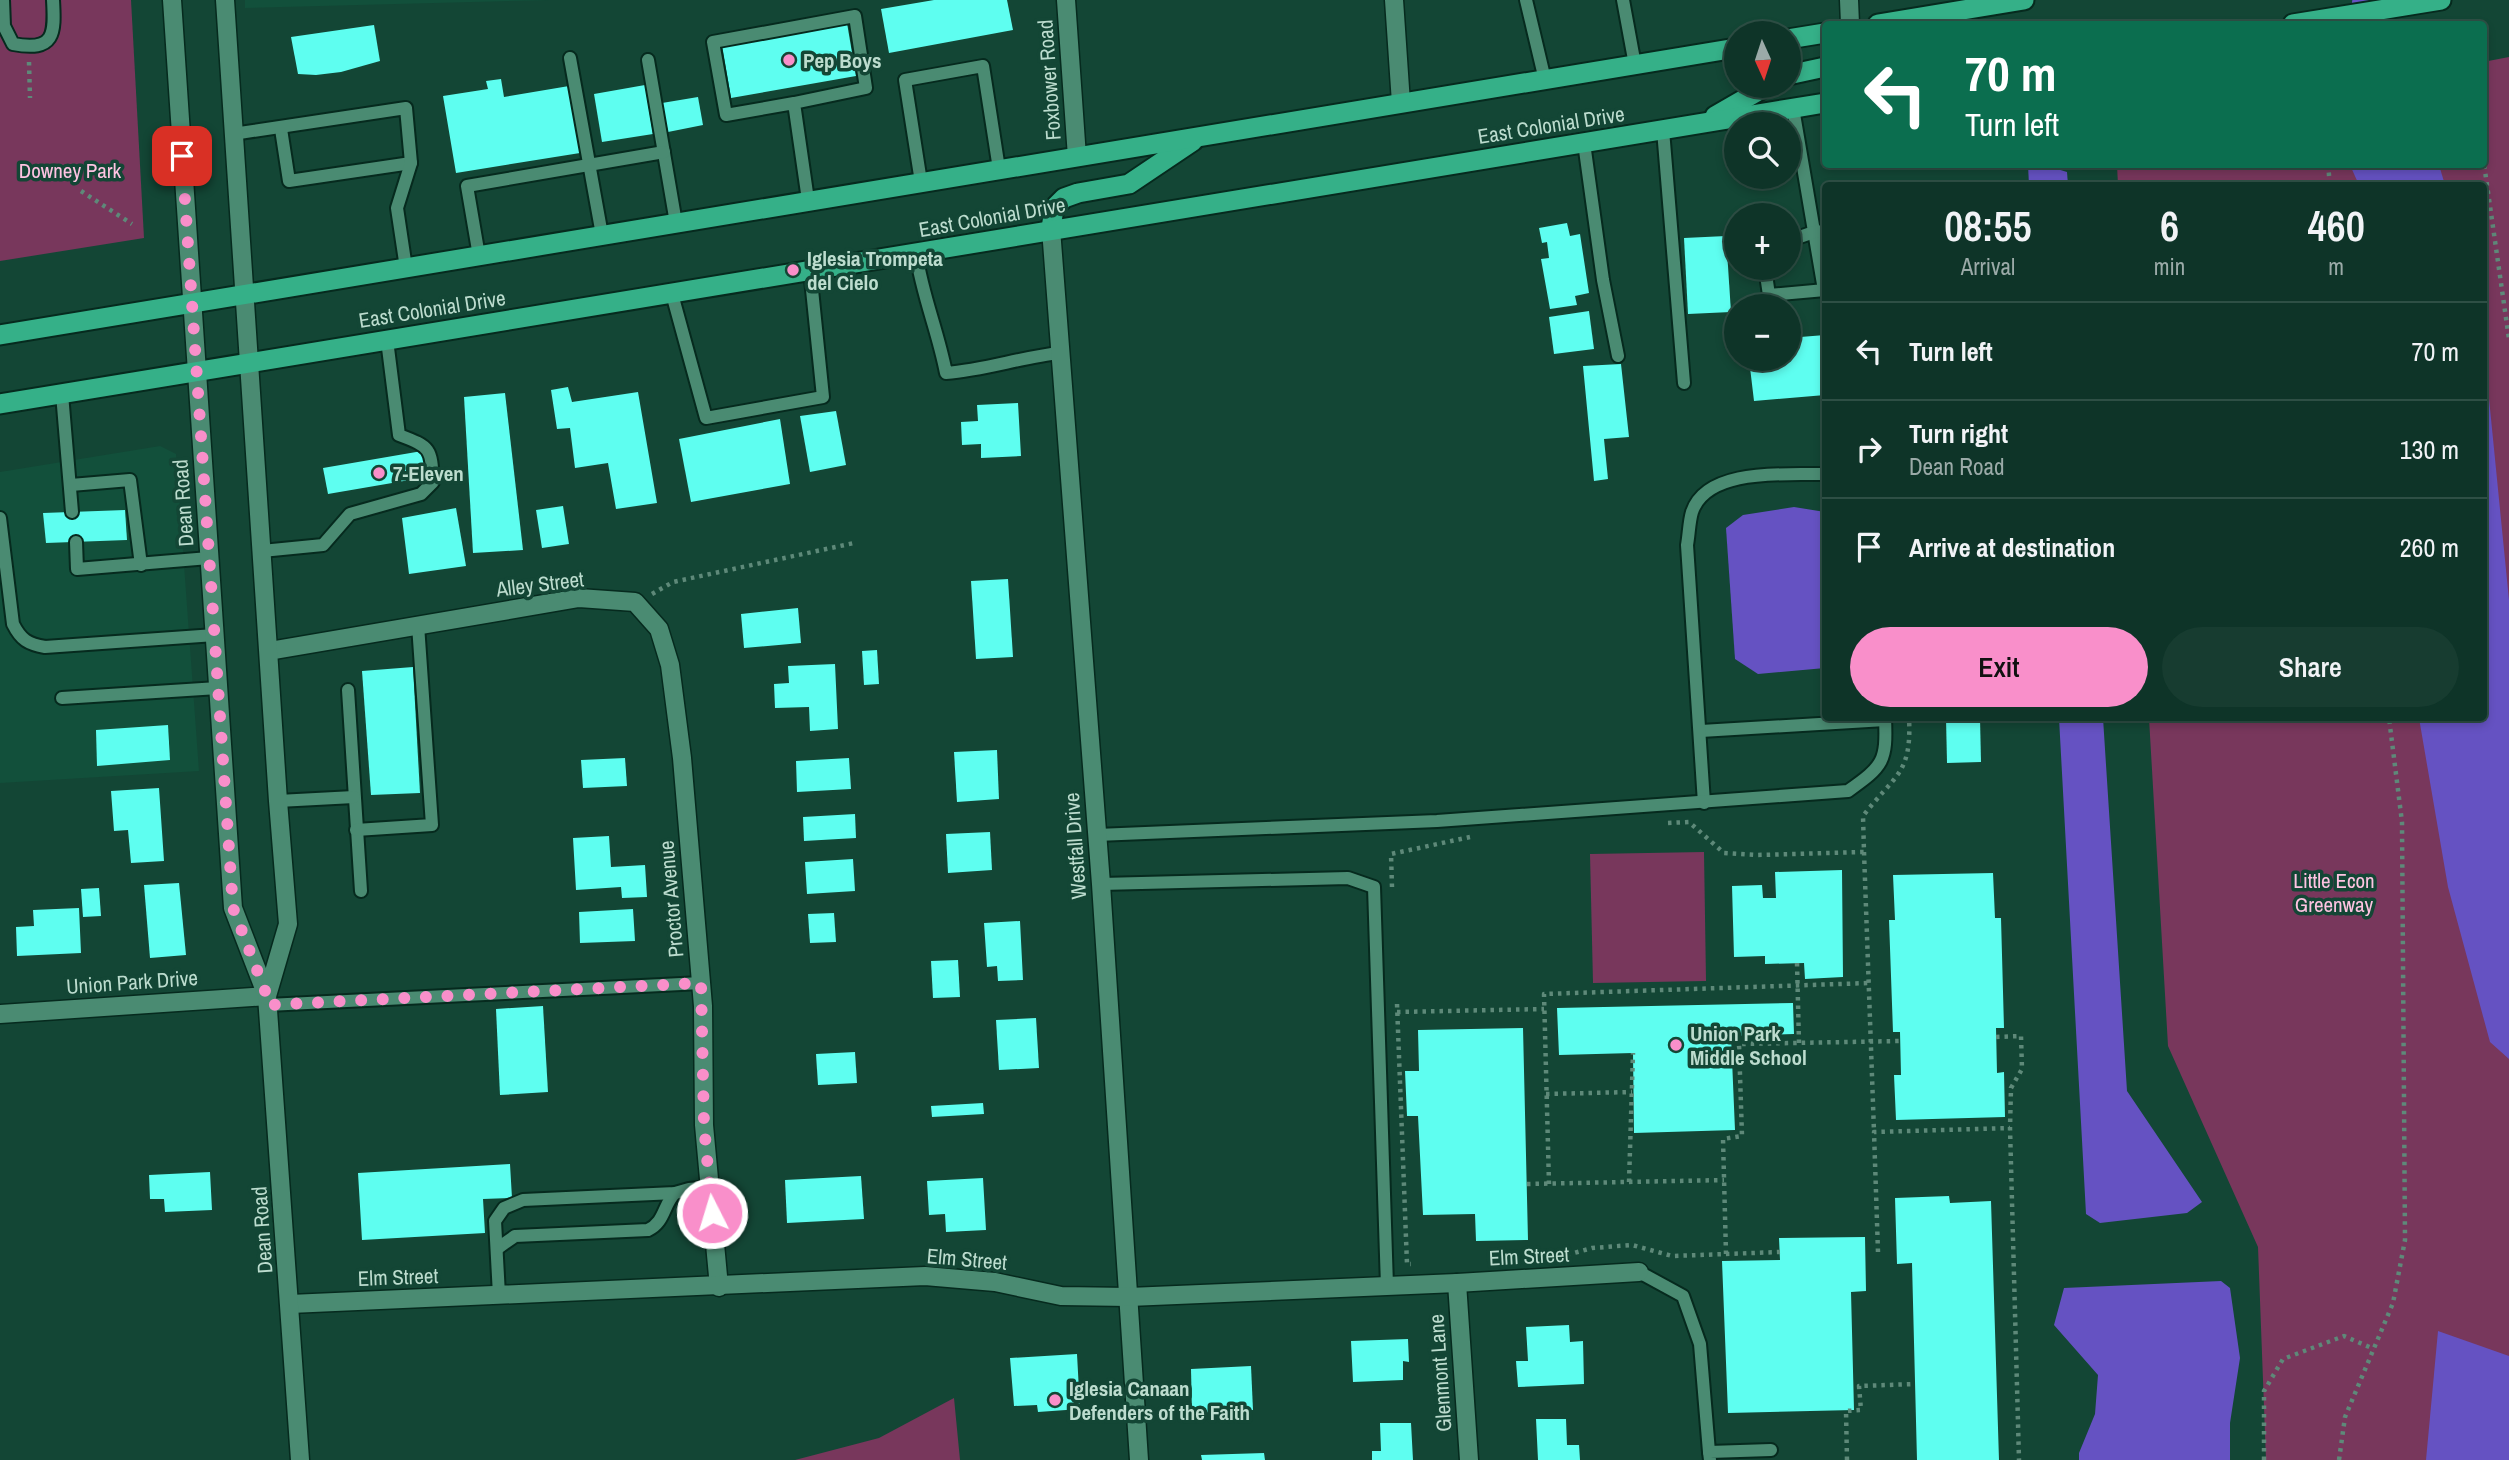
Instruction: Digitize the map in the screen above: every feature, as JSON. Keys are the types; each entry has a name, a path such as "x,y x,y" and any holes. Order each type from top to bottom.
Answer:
{"highway":[{"path":"1896,21 2024,0"},
{"path":"2312,21 2441,0"},
{"path":"1801,37 1822,33"},
{"path":"0,335 1724,50"},
{"path":"1801,72 1822,68"},
{"path":"1702,124 1747,98"},
{"name":"East Colonial Drive","path":"0,404 1822,103"},
{"path":"1051,229 1054,208 1064,198 1129,184 1199,136"}],"street":[{"name":"Dean Road","path":"172,0 233,908 267,1001 300,1460"},
{"name":"Dean Road","path":"225,0 288,924 267,1001"},
{"name":"Foxbower Road","path":"1066,0 1077,157"},
{"path":"1394,0 1401,103"},
{"path":"1849,0 1850,21"},
{"name":"Westfall Drive","path":"1051,229 1101,884 1139,1460"},
{"name":"Alley Street","path":"269,652 579,598 635,602"},
{"name":"Proctor Avenue","path":"635,602 659,629 670,665 682,758 701,983 704,1125 719,1287"},
{"name":"Union Park Drive","path":"0,1014 267,1001"},
{"name":"Elm Street","path":"290,1304 925,1276 995,1282 1062,1296 1129,1297 1639,1272"},
{"name":"Glenmont Lane","path":"1457,1283 1469,1460"}],"lane":[{"path":"3,0 5,26 13,44 28,47 41,46 51,37 55,28 53,0"},
{"path":"1526,0 1545,79"},
{"path":"1623,0 1635,65"},
{"path":"855,16 866,88 794,103 726,115 713,42 855,16"},
{"path":"570,58 602,235"},
{"path":"648,60 676,223"},
{"path":"921,182 905,80 982,66 999,169"},
{"path":"794,103 808,200"},
{"path":"233,134 281,129 406,108 411,163 397,208 406,268"},
{"path":"1793,108 1820,231 1822,255"},
{"path":"281,129 289,181 411,163"},
{"path":"1663,130 1684,383"},
{"path":"1584,143 1601,267 1618,356"},
{"path":"479,256 467,186 664,152"},
{"path":"1801,238 1820,231"},
{"path":"916,253 920,285 941,344 946,373 1060,352"},
{"path":"672,294 706,418 822,397 810,270"},
{"path":"1767,280 1769,295 1822,290"},
{"path":"262,551 323,545 351,513 421,494 433,482 431,454 424,444 399,435 387,340"},
{"path":"62,394 72,512"},
{"path":"1704,803 1687,545 1693,510 1710,488 1740,477 1822,474"},
{"path":"71,485 130,480 141,565"},
{"path":"0,518 13,624 19,636 29,644 45,647 215,635"},
{"path":"76,542 77,569 209,558"},
{"path":"356,830 432,825 418,625"},
{"path":"62,698 218,688"},
{"path":"348,690 361,891"},
{"path":"1701,731 1854,721"},
{"path":"1097,835 1372,825 1848,791 1878,769 1886,742 1885,721"},
{"path":"278,801 354,797"},
{"path":"1101,884 1348,878 1374,887 1387,1286"},
{"path":"267,1001 701,983"},
{"path":"499,1295 495,1221 504,1208 523,1200 675,1193 709,1187"},
{"path":"498,1248 515,1237 648,1230 656,1226 664,1216 668,1200 675,1193"},
{"path":"1639,1272 1683,1297 1700,1344 1710,1456 1771,1450"}],"path":[{"path":"28,47 30,97"},
{"path":"2487,185 2509,339"},
{"path":"81,191 132,224"},
{"path":"635,602 673,582 854,543"},
{"path":"1878,1252 1863,816 1893,784 1907,761 1909,721"},
{"path":"2339,1460 2345,1417 2393,1303 2405,1240 2402,822 2389,721"},
{"path":"1661,824 1689,822 1724,853 1757,855 1864,852"},
{"path":"1393,894 1391,854 1480,835"},
{"path":"1797,962 1799,1043"},
{"path":"1549,1184 1544,994 1869,983"},
{"path":"1397,999 1407,1264 1421,1264"},
{"path":"1397,1012 1544,1009"},
{"path":"1996,1037 2021,1035 2022,1069 2011,1088 2010,1128 2020,1460"},
{"path":"1726,1254 1723,1139 1742,1136 1739,1044 1900,1041"},
{"path":"1629,1182 1633,1053"},
{"path":"1546,1094 1632,1092"},
{"path":"1874,1132 2010,1128"},
{"path":"1527,1184 1724,1180"},
{"path":"1556,1256 1592,1248 1632,1245 1672,1256 1780,1252"},
{"path":"2264,1460 2264,1391 2283,1359 2344,1336 2374,1349"},
{"path":"1847,1460 1846,1411 1861,1410 1859,1385 1915,1384"}],"shaded area":[{"path":"245,0 550,0 245,8"},
{"path":"2028,168 2054,168 2067,172 2068,182 2029,182"},
{"path":"2351,168 2440,168 2444,182 2358,182"},
{"path":"2487,378 2509,600 2509,1059 2490,1042 2448,887 2420,721 2487,721"},
{"path":"160,446 176,454 199,771 0,783 0,472"},
{"path":"1794,507 1822,512 1822,668 1758,674 1735,659 1726,528 1743,515"},
{"path":"2059,721 2103,721 2127,1091 2202,1202 2187,1213 2100,1223 2086,1214"},
{"path":"2221,1281 2230,1288 2240,1358 2230,1423 2230,1460 2079,1460 2079,1453 2095,1414 2098,1375 2054,1325 2064,1288"},
{"path":"2438,1331 2509,1356 2509,1460 2426,1460"}],"green space":[{"name":"Downey Park","path":"0,0 131,0 144,238 0,261"},
{"name":"Little Econ Greenway","path":"2509,57 2509,1460 2266,1460 2258,1247 2168,1046 2149,721 2487,721 2487,182 2118,182 2117,168 2487,168 2487,61"},
{"path":"1704,852 1706,981 1593,983 1590,854"},
{"path":"954,1398 960,1460 795,1460 879,1438"}],"building":[{"path":"934,0 1007,0 1013,30 889,53 881,9"},
{"name":"Pep Boys","path":"847,23 856,76 731,98 722,45"},
{"path":"374,25 380,61 341,72 298,74 291,37"},
{"path":"501,79 504,97 569,86 580,153 456,173 443,96 488,89 486,81"},
{"path":"645,85 653,134 602,142 594,94"},
{"path":"698,97 703,125 668,132 662,103"},
{"path":"1567,223 1570,236 1580,234 1589,293 1575,296 1577,305 1550,309 1541,259 1549,258 1547,242 1542,243 1539,228"},
{"path":"1724,236 1724,280 1729,280 1730,294 1724,294 1724,312 1688,314 1684,238"},
{"path":"1589,311 1594,349 1554,354 1549,317"},
{"path":"1822,335 1822,395 1754,401 1750,371 1801,371 1801,337"},
{"path":"1621,364 1629,437 1604,439 1608,479 1594,481 1583,366"},
{"path":"568,387 572,402 638,392 657,503 616,509 608,463 575,468 570,428 557,429 551,390"},
{"path":"505,393 523,550 473,553 464,397"},
{"path":"1018,403 1021,456 981,458 981,444 962,445 961,422 978,421 977,405"},
{"path":"836,411 846,465 810,472 800,416"},
{"path":"780,419 790,484 691,502 679,439"},
{"path":"422,451 427,477 328,494 323,468"},
{"path":"563,506 569,544 542,548 536,510"},
{"path":"456,508 466,566 409,574 402,518"},
{"path":"125,510 127,540 46,543 43,513"},
{"path":"1008,579 1013,657 976,659 971,581"},
{"path":"798,608 801,643 744,648 741,614"},
{"path":"877,650 879,684 864,685 862,651"},
{"path":"835,664 838,729 810,731 809,707 775,708 774,684 789,683 788,666"},
{"path":"413,667 420,793 371,795 362,671"},
{"path":"1946,721 1980,721 1981,762 1947,763"},
{"path":"168,725 170,760 97,766 96,730"},
{"path":"997,750 999,799 957,802 954,752"},
{"path":"625,758 627,786 583,788 581,760"},
{"path":"849,758 851,789 797,792 796,761"},
{"path":"159,788 164,861 131,863 128,830 114,831 111,791"},
{"path":"855,814 856,838 804,841 803,817"},
{"path":"990,832 992,870 948,873 946,834"},
{"path":"609,836 611,867 645,865 647,897 622,898 621,887 576,890 573,838"},
{"path":"853,859 855,891 807,894 805,862"},
{"path":"1842,870 1843,977 1805,979 1804,963 1765,964 1765,956 1734,957 1732,886 1762,885 1763,898 1776,898 1775,872"},
{"path":"1993,873 1995,918 2001,918 2004,1028 1996,1028 1997,1073 2004,1072 2005,1117 1896,1120 1894,1075 1901,1075 1900,1032 1893,1032 1889,920 1895,920 1893,875"},
{"path":"179,883 186,955 150,958 144,885"},
{"path":"99,888 101,916 83,917 81,889"},
{"path":"79,908 81,953 17,956 16,927 34,926 33,910"},
{"path":"633,909 635,941 580,943 579,912"},
{"path":"834,913 836,942 810,943 808,914"},
{"path":"1020,921 1023,980 998,981 997,966 987,967 984,923"},
{"path":"958,960 960,997 933,998 931,961"},
{"path":"1793,1003 1794,1034 1731,1036 1735,1130 1634,1133 1633,1053 1559,1055 1557,1008"},
{"path":"543,1006 548,1092 500,1095 496,1009"},
{"path":"1036,1018 1039,1068 999,1070 996,1020"},
{"path":"1523,1028 1528,1240 1476,1241 1475,1214 1423,1215 1418,1116 1407,1116 1405,1071 1419,1071 1418,1030"},
{"path":"855,1052 857,1083 818,1085 816,1054"},
{"path":"983,1103 984,1114 932,1117 931,1106"},
{"path":"510,1164 512,1198 483,1199 485,1233 362,1240 358,1173"},
{"path":"210,1172 212,1210 165,1212 164,1199 150,1199 149,1175"},
{"path":"861,1176 864,1219 787,1223 785,1180"},
{"path":"983,1178 986,1230 946,1232 945,1214 929,1215 927,1181"},
{"path":"1949,1196 1950,1203 1991,1201 1999,1460 1917,1460 1912,1263 1897,1264 1895,1198"},
{"path":"1865,1237 1866,1291 1851,1292 1854,1410 1728,1413 1722,1261 1780,1260 1779,1238"},
{"path":"1569,1325 1570,1342 1583,1341 1584,1384 1518,1387 1516,1361 1528,1361 1526,1327"},
{"path":"1408,1339 1409,1362 1403,1361 1403,1380 1353,1382 1351,1341"},
{"path":"1077,1354 1080,1409 1038,1412 1037,1405 1014,1406 1010,1358"},
{"path":"1251,1366 1253,1410 1192,1413 1191,1369"},
{"path":"1536,1419 1566,1419 1567,1445 1579,1445 1580,1460 1538,1460"},
{"path":"1380,1423 1411,1423 1413,1460 1372,1460 1372,1451 1381,1451"},
{"path":"1264,1453 1265,1460 1202,1460 1201,1455"}],"waterway":[{"path":"2360,21 2364,0"}],"place":[{"name":"Pep Boys","path":"789,60"},
{"name":"Iglesia Trompeta del Cielo","path":"793,270"},
{"name":"7-Eleven","path":"379,473"},
{"name":"Union Park Middle School","path":"1676,1045"},
{"name":"Iglesia Canaan Defenders of the Faith","path":"1055,1400"}],"route":[{"path":"182,156 233,908 267,996 268,1005 701,983 704,1125 712,1213"}]}
